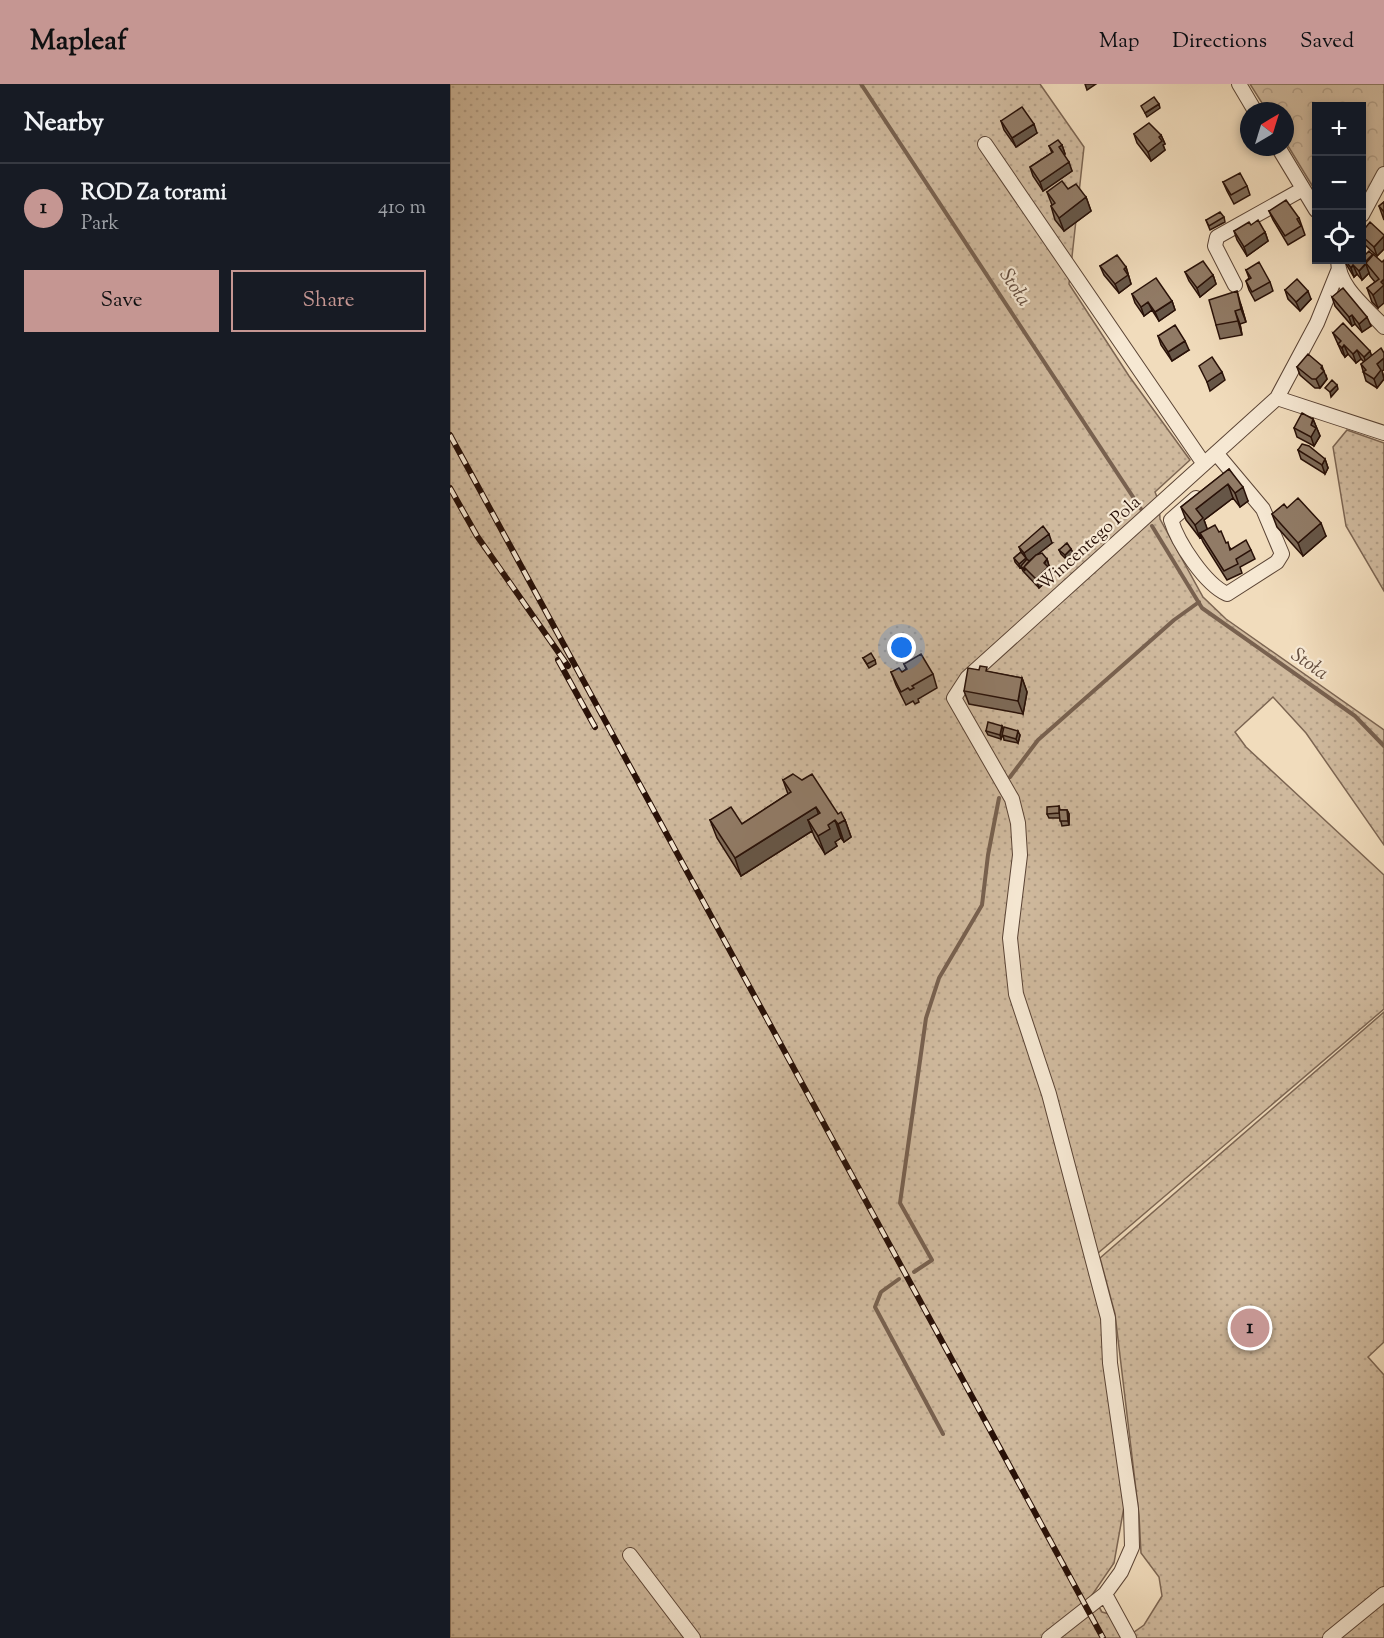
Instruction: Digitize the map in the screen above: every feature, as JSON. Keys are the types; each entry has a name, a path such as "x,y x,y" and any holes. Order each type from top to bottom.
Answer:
{"street":[{"path":"1239,84 1250,102"},
{"path":"985,144 1204,464"},
{"path":"1283,156 1312,202"},
{"path":"1365,210 1384,174"},
{"path":"1235,285 1215,246 1217,237 1303,189"},
{"path":"1338,265 1344,284 1384,327"},
{"name":"Wincentego Pola","path":"1105,1594 1120,1572 1132,1546 1131,1509 1110,1363 1108,1318 1049,1094 1016,994 1010,938 1020,855 1018,823 1012,799 954,698 958,688 1277,398 1317,323 1338,265"},
{"path":"1277,398 1384,433"},
{"path":"1205,491 1171,520 1194,562 1220,591 1227,594 1277,562 1282,554 1263,508 1226,473 1216,453"},
{"path":"630,1555 693,1638"},
{"path":"1049,1638 1105,1594 1129,1638"},
{"path":"1336,1636 1384,1594"}],"green space":[{"path":"450,84 1040,84 1084,147 1069,284 1129,376 1190,460 1155,492 1159,502 1160,519 1203,597 1226,619 1384,730 1384,845 1306,733 1273,697 1235,732 1246,747 1384,875 1384,1009 1090,1260 1108,1350 1127,1490 1114,1563 1092,1595 1102,1612 1109,1614 1122,1638 450,1638"},
{"path":"1250,84 1384,84 1384,167 1366,199 1366,102 1312,102 1312,185 1294,156 1294,102 1261,102"},
{"path":"1347,430 1384,443 1384,591 1346,526 1333,447"},
{"path":"1384,1012 1384,1342 1368,1357 1384,1375 1384,1586 1324,1638 1132,1638 1130,1635 1144,1625 1162,1596 1159,1577 1141,1553 1139,1515 1115,1314 1100,1258"},
{"path":"1384,1595 1384,1638 1332,1638"}],"building":[{"path":"1154,97 1159,104 1145,113 1141,106"},
{"path":"1022,107 1034,124 1012,138 1001,121"},
{"path":"1149,123 1161,135 1159,137 1162,141 1148,152 1134,134"},
{"path":"1058,140 1062,145 1059,147 1069,162 1040,182 1030,167 1053,152 1049,146"},
{"path":"1240,173 1247,186 1231,195 1223,182"},
{"path":"1062,181 1068,189 1076,184 1086,197 1059,218 1051,206 1055,203 1047,192"},
{"path":"1286,200 1299,218 1297,219 1301,226 1285,236 1269,211"},
{"path":"1384,202 1384,212 1379,206"},
{"path":"1220,212 1224,217 1209,226 1206,220"},
{"path":"1258,220 1265,232 1244,247 1234,231 1249,222 1251,225"},
{"path":"1370,222 1384,235 1374,247 1366,240 1366,227"},
{"path":"1369,251 1373,255 1366,263 1366,254"},
{"path":"1373,254 1382,262 1384,260 1384,279 1381,282 1384,285 1373,295 1367,288 1379,279 1366,261"},
{"path":"1117,255 1126,267 1124,269 1128,275 1115,284 1100,266"},
{"path":"1203,261 1213,275 1197,288 1185,272"},
{"path":"1259,262 1270,282 1252,292 1246,281 1251,278 1246,270"},
{"path":"1348,264 1365,264 1359,271 1353,265 1351,268"},
{"path":"1156,278 1172,301 1155,312 1148,302 1141,307 1132,294"},
{"path":"1297,279 1308,291 1296,302 1285,290"},
{"path":"1343,288 1367,317 1359,324 1352,315 1349,317 1332,297"},
{"path":"1237,291 1241,309 1235,311 1238,321 1216,325 1209,300"},
{"path":"1343,323 1370,351 1364,357 1357,350 1353,354 1344,345 1342,348 1338,344 1341,341 1333,333"},
{"path":"1175,325 1185,341 1168,352 1158,336"},
{"path":"1381,348 1384,358 1377,364 1381,370 1374,379 1363,372 1366,370 1361,364"},
{"path":"1308,354 1322,366 1324,371 1316,379 1312,379 1297,367"},
{"path":"1212,357 1222,372 1207,382 1199,366"},
{"path":"1332,380 1337,385 1330,392 1325,388"},
{"path":"1302,413 1313,419 1311,425 1316,428 1311,437 1294,428"},
{"path":"1302,444 1309,446 1325,459 1322,465 1298,450"},
{"path":"1229,469 1243,487 1235,493 1228,484 1196,509 1203,518 1195,525 1181,507"},
{"path":"1298,498 1321,523 1298,543 1272,514 1284,504 1287,508"},
{"path":"1215,525 1219,532 1221,531 1226,543 1228,542 1230,550 1246,540 1251,550 1236,559 1238,564 1224,571 1200,533"},
{"path":"1043,526 1049,534 1024,553 1019,547"},
{"path":"1067,543 1071,549 1065,555 1059,550"},
{"path":"1021,552 1026,558 1019,564 1014,558"},
{"path":"1042,553 1047,559 1044,563 1048,567 1036,579 1024,567 1036,555"},
{"path":"1027,559 1029,561 1024,567 1025,571 1021,566"},
{"path":"871,653 875,660 867,664 863,658"},
{"path":"921,654 933,674 912,686 914,688 901,692 891,672 899,668 902,672 907,669 904,664"},
{"path":"980,666 987,667 986,671 1022,678 1018,701 964,691 968,668 979,670"},
{"path":"988,722 1002,726 1000,735 986,731"},
{"path":"1004,727 1018,731 1016,739 1002,735"},
{"path":"793,774 802,780 812,774 838,814 841,812 845,820 838,824 835,820 828,825 830,829 818,836 808,820 820,813 816,807 735,858 710,820 731,807 742,824 791,792 783,780"},
{"path":"1059,806 1059,813 1047,814 1047,807"},
{"path":"1059,810 1067,810 1068,821 1060,821"}],"waterway":[{"name":"Stoła","path":"861,84 1141,509"},
{"name":"Stoła","path":"1152,526 1202,608 1355,716 1384,746"},
{"path":"1010,777 1038,740 1174,620 1199,602"},
{"path":"914,1272 932,1260 900,1203 926,1018 939,978 982,905 988,855 999,798"},
{"path":"899,1279 881,1292 875,1307 943,1434"}],"railway":[{"path":"450,435 1103,1638"},
{"path":"450,488 477,536 568,666"},
{"path":"558,660 595,727"}],"place":[{"name":"ROD Za torami","path":"1250,1328"}]}
